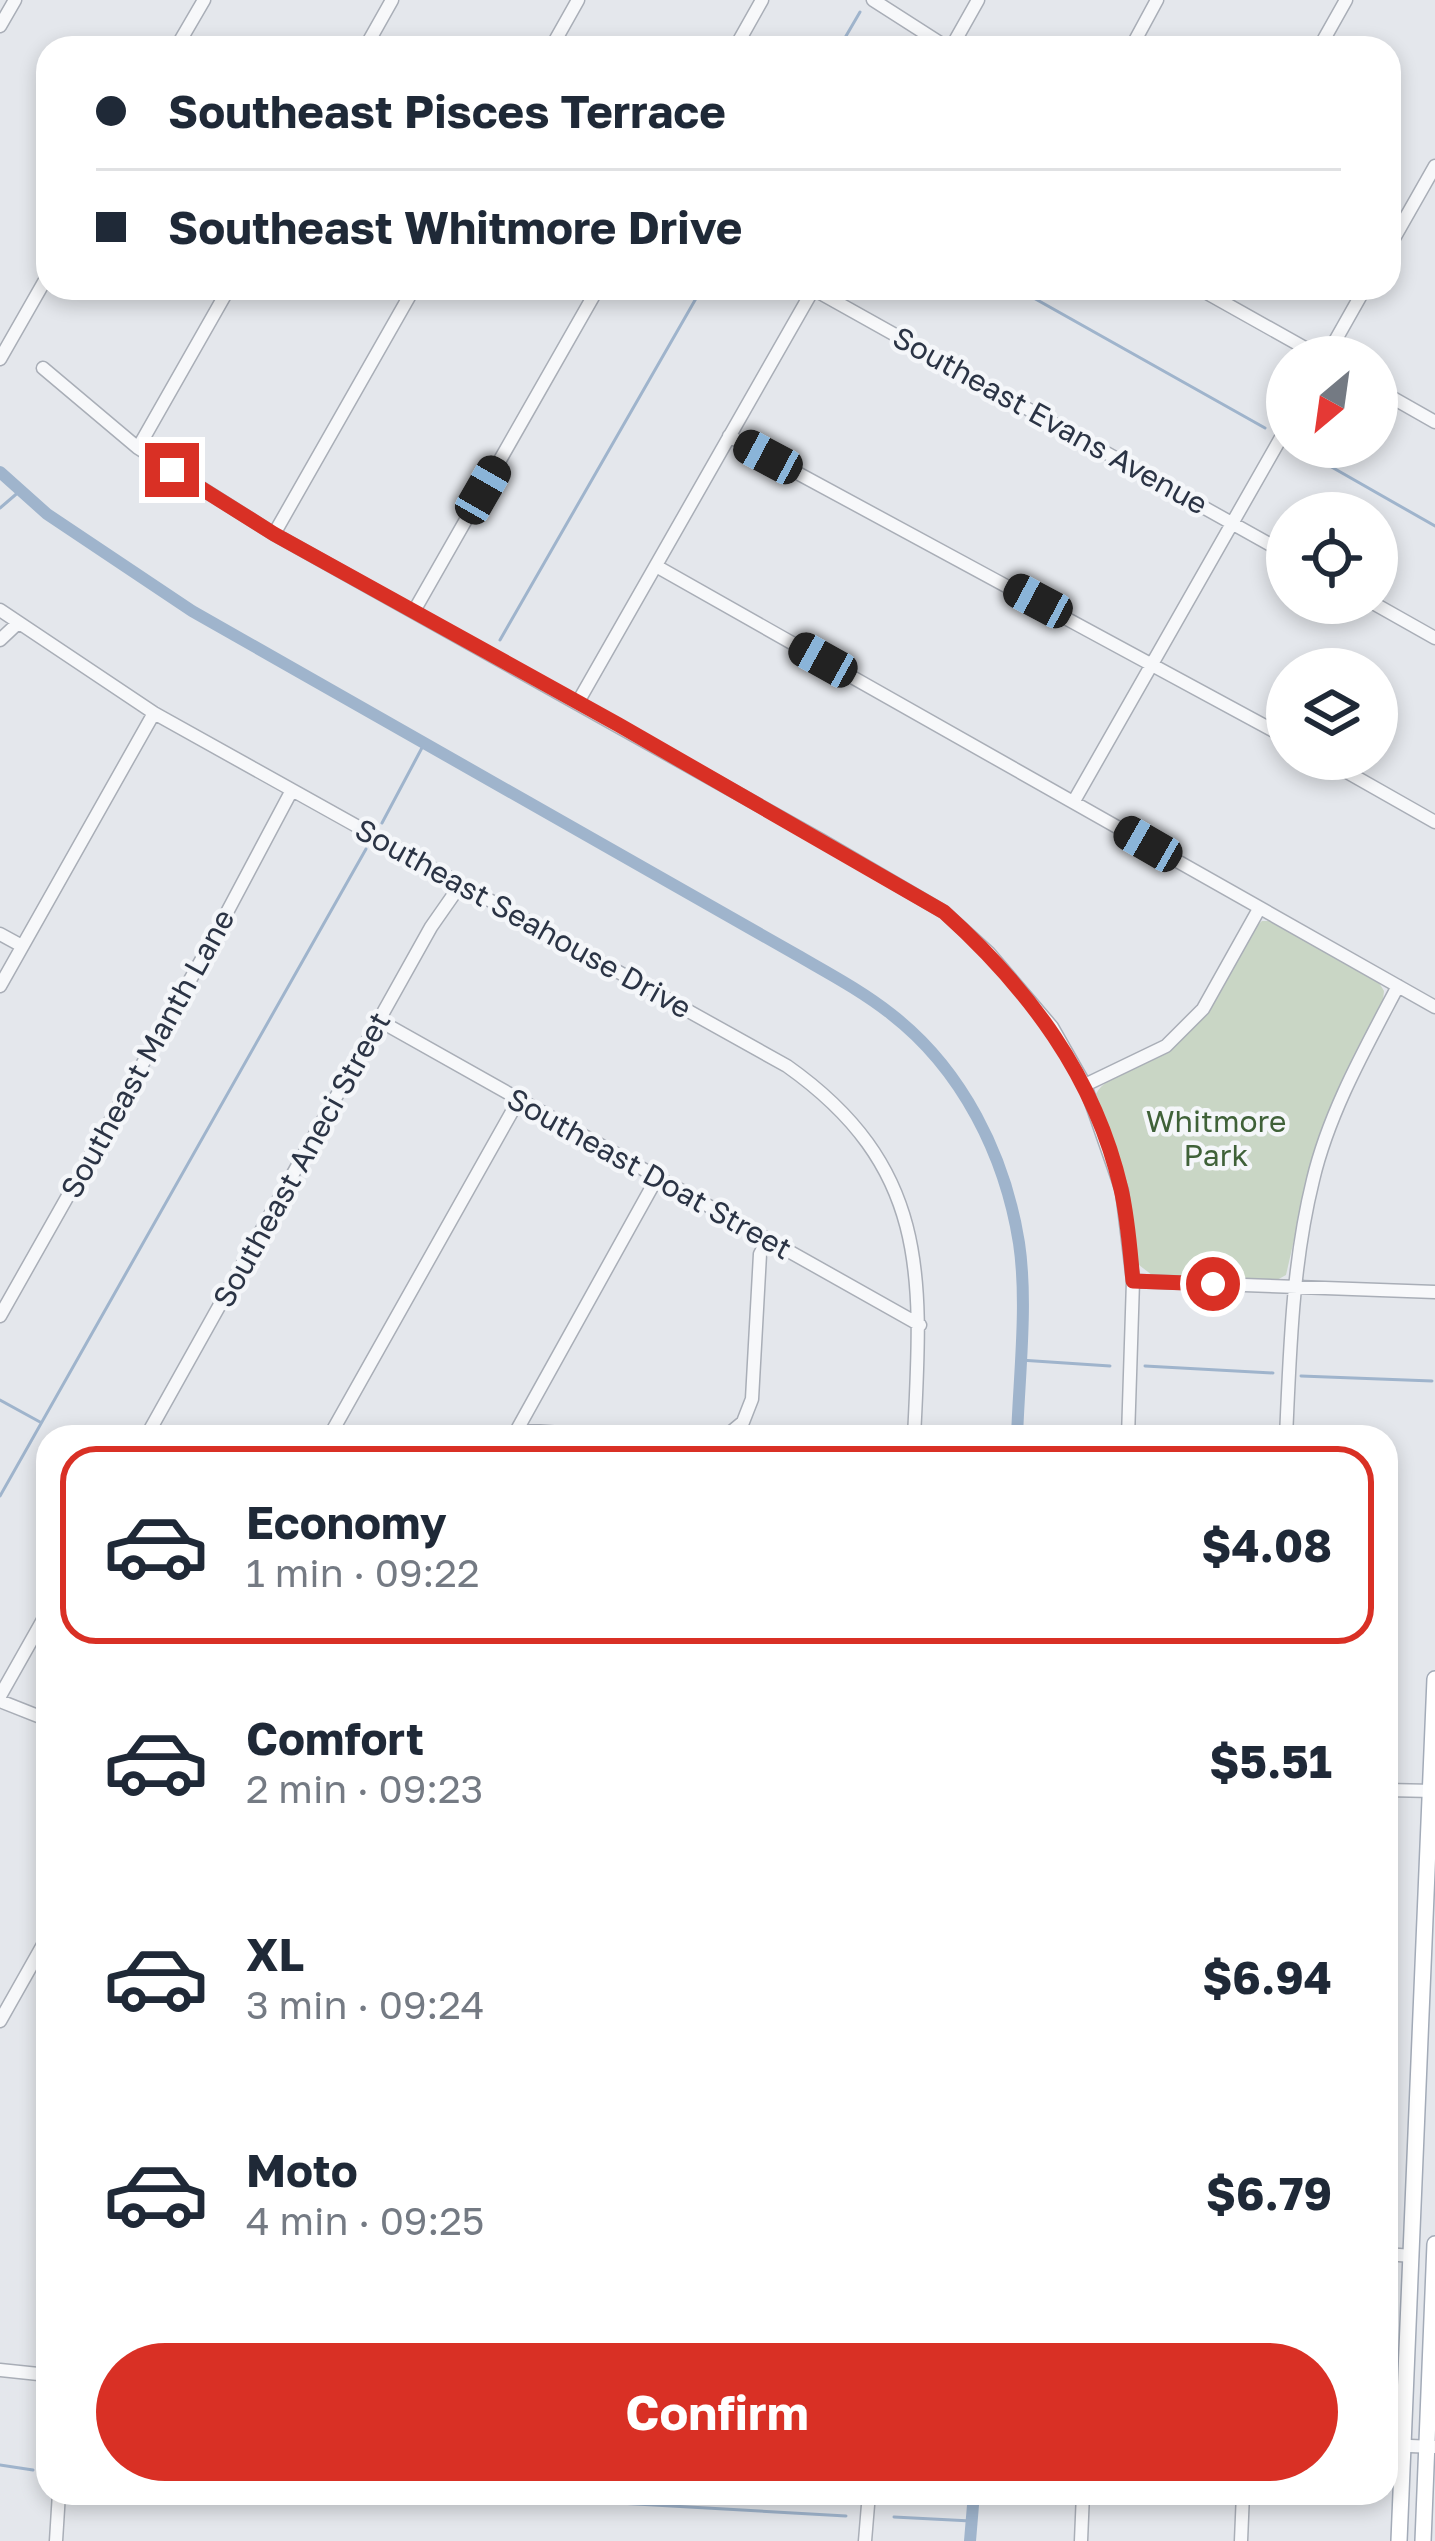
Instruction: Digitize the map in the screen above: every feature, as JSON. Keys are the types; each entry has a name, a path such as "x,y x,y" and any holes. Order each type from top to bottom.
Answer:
{"main road":[{"path":"1398,2403 1412,2256 1435,1679"},
{"path":"1423,2541 1431,2447 1435,2243"},
{"path":"1397,2505 1399,2541"}],"street":[{"path":"0,26 15,0"},
{"path":"183,36 204,0"},
{"path":"372,36 392,0"},
{"path":"558,36 578,0"},
{"path":"742,36 762,0"},
{"path":"873,0 930,36"},
{"path":"956,36 978,0"},
{"path":"1137,36 1157,0"},
{"path":"1325,36 1346,0"},
{"path":"1401,226 1435,166"},
{"path":"0,359 36,296"},
{"path":"138,448 222,300"},
{"path":"274,534 407,300"},
{"path":"414,611 591,300"},
{"path":"578,702 808,300"},
{"name":"Southeast Evans Avenue","path":"834,300 1266,542"},
{"path":"1220,300 1286,336"},
{"path":"1336,336 1358,300"},
{"path":"44,368 138,448 274,534 944,912 989,952 1052,1027 1085,1085 1122,1191 1133,1281 1128,1425"},
{"path":"1398,401 1435,422"},
{"path":"729,436 1266,726"},
{"path":"1074,801 1266,465"},
{"path":"656,566 1435,1007"},
{"name":"Southeast Seahouse Drive","path":"0,610 154,713 787,1066 849,1116 889,1176 911,1236 920,1325 915,1425"},
{"path":"1398,617 1435,638"},
{"path":"0,640 17,624"},
{"path":"0,986 154,713"},
{"path":"1361,780 1435,822"},
{"name":"Southeast Manth Lane","path":"0,1316 292,790"},
{"name":"Southeast Aneci Street","path":"153,1425 431,927 460,884"},
{"path":"1085,1085 1166,1046 1203,1009 1259,909"},
{"path":"0,934 22,946"},
{"path":"1287,1425 1293,1287 1313,1178 1358,1062 1398,986"},
{"name":"Southeast Doat Street","path":"380,1021 920,1325"},
{"path":"336,1425 518,1101"},
{"path":"519,1425 658,1176"},
{"path":"739,1425 752,1399 760,1254 767,1241"},
{"path":"1133,1281 1435,1292"},
{"path":"36,1633 0,1698 36,1714"},
{"path":"1398,1790 1432,1791"},
{"path":"0,2021 36,1957"},
{"path":"1398,2255 1412,2256"},
{"path":"0,2370 36,2373"},
{"path":"1398,2445 1431,2447"},
{"path":"56,2541 58,2505"},
{"path":"866,2541 868,2505"},
{"path":"1081,2541 1082,2505"},
{"path":"1241,2541 1242,2505"}],"green space":[{"name":"Whitmore Park","path":"1262,921 1273,921 1378,981 1383,1000 1308,1178 1286,1275 1275,1281 1152,1275 1139,1265 1135,1253 1124,1175 1096,1094 1110,1080 1176,1045"}],"waterway":[{"path":"846,36 860,12"},
{"path":"500,640 695,300"},
{"path":"1037,300 1265,428"},
{"path":"1333,468 1435,526"},
{"path":"0,472 47,514 192,611 833,976 916,1036 959,1087 976,1116 1012,1210 1023,1290 1018,1425"},
{"path":"0,508 21,490"},
{"path":"382,823 424,744"},
{"path":"40,1425 366,849"},
{"path":"1020,1360 1110,1366"},
{"path":"1145,1366 1273,1373"},
{"path":"1301,1376 1432,1381"},
{"path":"0,1400 40,1422"},
{"path":"0,1496 36,1432"},
{"path":"0,2465 33,2470"},
{"path":"652,2505 846,2516"},
{"path":"970,2541 973,2505"},
{"path":"894,2517 971,2521"}],"route":[{"path":"172,470 274,534 944,912 989,952 1052,1027 1085,1085 1122,1191 1133,1281 1213,1284"}]}
